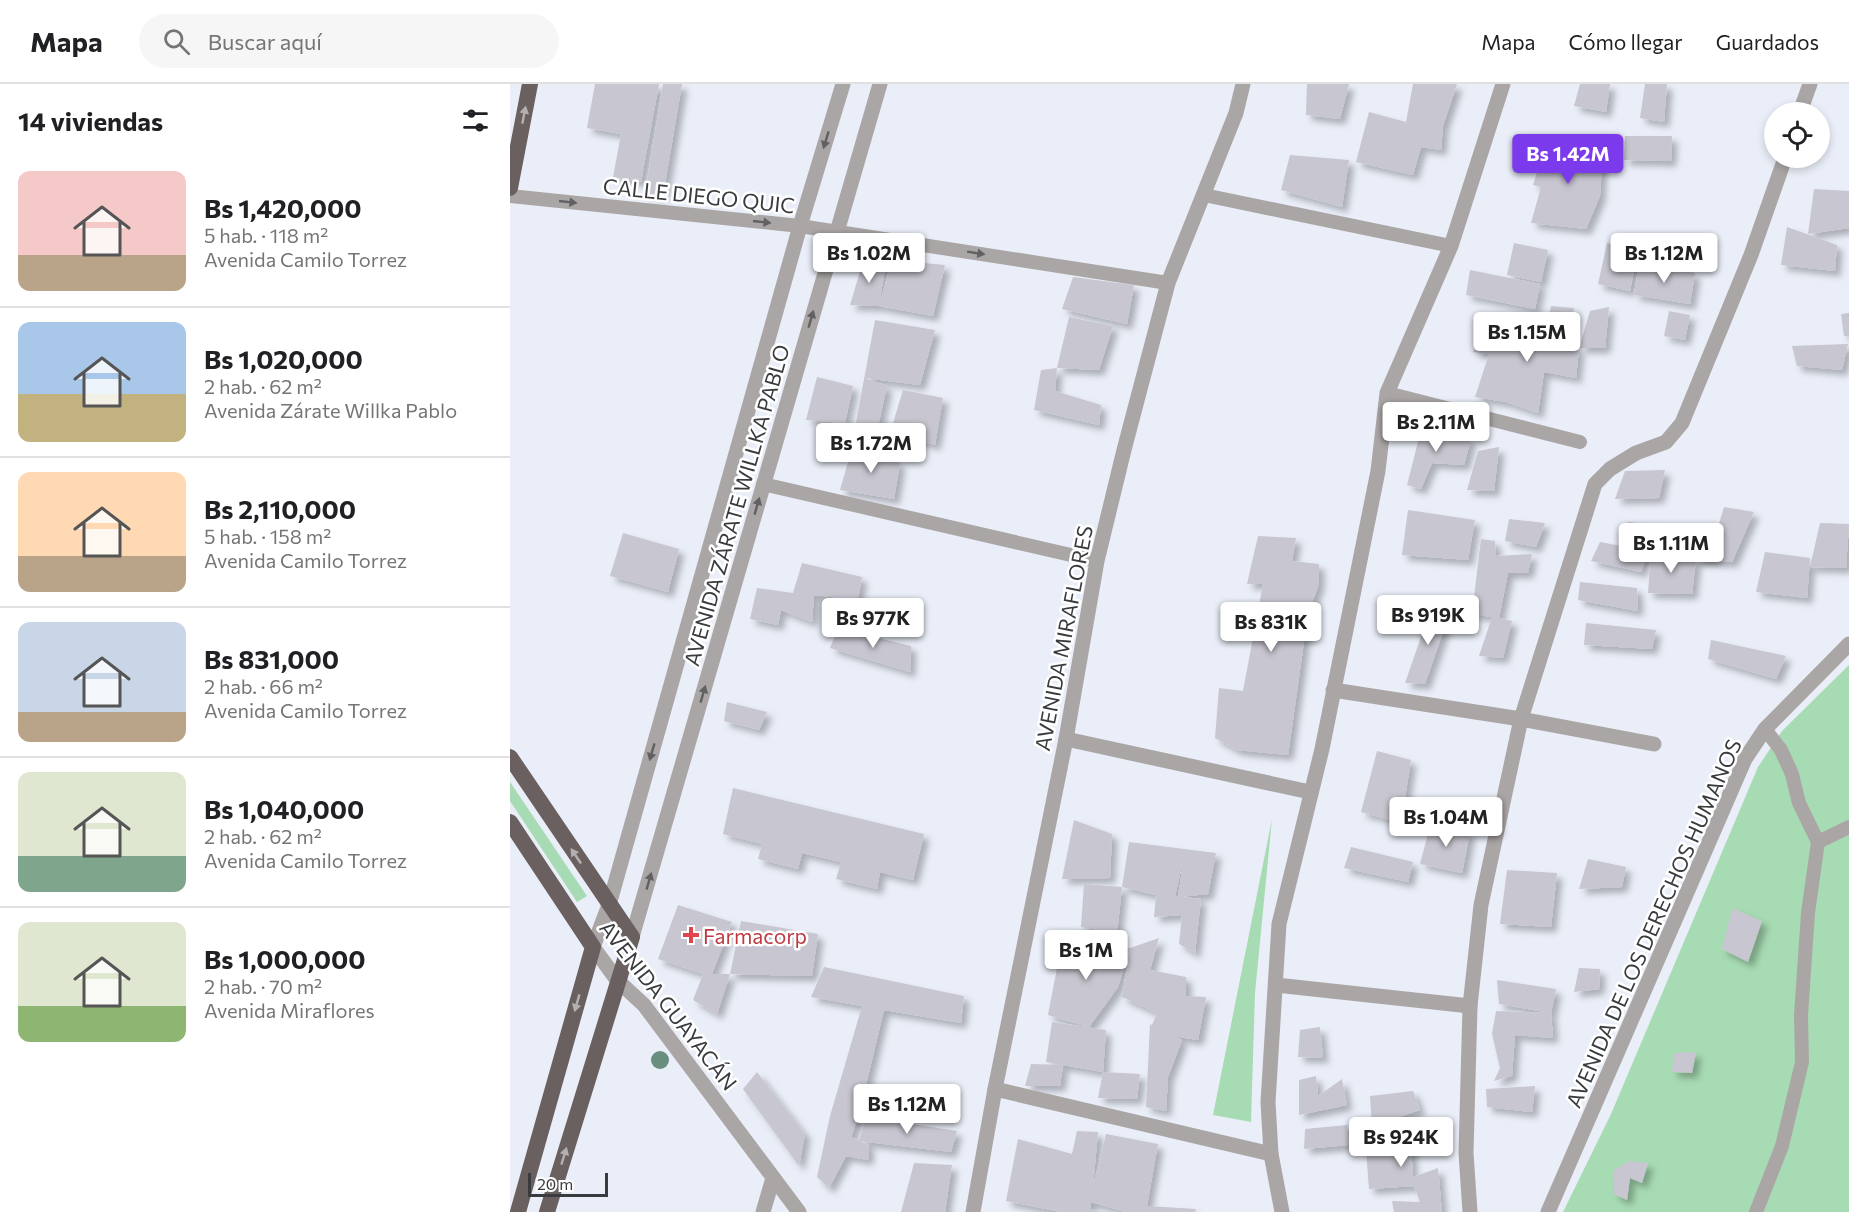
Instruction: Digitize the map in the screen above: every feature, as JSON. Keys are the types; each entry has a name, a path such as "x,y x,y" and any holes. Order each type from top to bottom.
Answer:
{"highway":[{"path":"510,188 530,84"},
{"name":"AVENIDA GUAYACÁN","path":"510,757 632,937"},
{"name":"AVENIDA GUAYACÁN","path":"510,822 593,947"},
{"path":"547,1212 632,937"},
{"path":"518,1212 593,947"}],"street":[{"name":"AVENIDA ZÁRATE WILLKA PABLO","path":"593,947 609,904 800,226 843,84"},
{"name":"AVENIDA ZÁRATE WILLKA PABLO","path":"632,937 880,84"},
{"name":"AVENIDA MIRAFLORES","path":"973,1212 995,1089 1066,739 1097,561 1168,283 1236,113 1243,84"},
{"path":"1282,1212 1271,1154 1268,1102 1279,924 1334,690 1378,471 1387,393 1451,246 1503,84"},
{"path":"1804,102 1810,84"},
{"path":"1470,1212 1466,1152 1470,1006 1481,905 1521,719 1595,484 1610,469 1636,453 1666,442 1682,423 1751,255 1781,168"},
{"name":"AVENIDA DE LOS DERECHOS HUMANOS","path":"1548,1212 1740,770 1765,729 1849,644"},
{"path":"1334,690 1521,719 1654,744"},
{"path":"1066,739 1310,792"},
{"name":"AVENIDA GUAYACÁN","path":"593,947 617,980 644,1005 798,1212"},
{"path":"1276,985 1470,1006"},
{"path":"995,1089 1271,1154"},
{"path":"763,1212 773,1179"}],"lane":[{"path":"1203,195 1451,246"},
{"name":"CALLE DIEGO QUIC","path":"510,196 800,226 1168,283"},
{"path":"1387,393 1580,442"},
{"path":"763,484 1097,561"},
{"path":"1756,1212 1782,1146 1802,1062 1801,1015 1807,935 1818,842 1799,802 1792,774 1781,750 1765,729"},
{"path":"1818,842 1849,827"}],"green space":[{"path":"1849,665 1849,1212 1563,1212 1611,1114 1758,767 1782,731"},
{"path":"510,782 587,896 577,902 510,801"},
{"path":"1272,819 1255,993 1251,1122 1213,1115"}],"building":[{"path":"595,84 659,84 641,182 613,177 621,134 587,128"},
{"path":"663,84 682,84 663,196 645,193"},
{"path":"1307,84 1349,84 1340,119 1306,115"},
{"path":"1413,84 1457,84 1443,126 1441,150 1421,147 1413,175 1356,162 1369,112 1406,122"},
{"path":"1580,84 1610,84 1606,112 1574,106"},
{"path":"1645,84 1667,84 1664,122 1640,118"},
{"path":"1625,136 1672,136 1671,161 1624,160"},
{"path":"1547,139 1603,150 1600,196 1586,229 1531,223 1541,187 1533,185"},
{"path":"1290,155 1349,160 1342,207 1281,190"},
{"path":"1814,189 1849,191 1849,228 1808,234"},
{"path":"1787,227 1837,245 1835,271 1781,265"},
{"path":"1514,243 1548,250 1541,282 1507,275"},
{"path":"1607,243 1638,251 1630,291 1598,284"},
{"path":"864,258 886,262 879,306 850,305"},
{"path":"892,260 945,265 933,316 879,306"},
{"path":"1639,263 1695,273 1690,304 1634,295"},
{"path":"1470,270 1540,284 1535,309 1466,295"},
{"path":"1073,277 1134,285 1127,324 1062,309"},
{"path":"1551,306 1574,308 1568,346 1579,348 1576,378 1544,372 1538,413 1506,402 1475,397 1489,354 1473,352 1484,335 1544,342"},
{"path":"1609,307 1605,348 1579,348 1590,311"},
{"path":"1669,311 1690,315 1685,340 1664,336"},
{"path":"1849,313 1849,336 1844,336 1841,314"},
{"path":"1069,317 1113,326 1099,370 1057,368"},
{"path":"875,320 935,330 920,385 865,378 887,386 875,440 854,433"},
{"path":"1848,344 1842,370 1797,366 1792,346"},
{"path":"1057,368 1055,391 1101,405 1099,425 1034,410 1041,370"},
{"path":"817,377 853,386 845,423 806,420"},
{"path":"903,390 943,398 935,445 890,433"},
{"path":"1422,426 1471,439 1464,465 1432,463 1421,489 1407,485"},
{"path":"853,445 900,463 894,499 840,490"},
{"path":"1499,447 1494,491 1467,490 1478,451"},
{"path":"1665,470 1659,498 1615,499 1625,471"},
{"path":"1724,507 1754,512 1732,562 1696,560 1695,536 1715,537"},
{"path":"1408,510 1475,520 1468,560 1402,555"},
{"path":"1509,519 1545,523 1536,547 1505,541"},
{"path":"1628,522 1658,525 1641,572 1591,561 1600,542 1621,546"},
{"path":"1820,523 1849,524 1846,568 1810,567"},
{"path":"623,533 679,549 668,592 610,576"},
{"path":"1258,536 1296,538 1292,561 1319,564 1319,584 1308,614 1288,755 1237,750 1215,738 1219,688 1243,691 1263,584 1247,584"},
{"path":"1481,539 1495,541 1496,556 1532,554 1528,573 1508,573 1499,618 1512,621 1503,658 1479,656 1492,617 1472,614"},
{"path":"1651,550 1696,560 1692,594 1648,593"},
{"path":"1765,552 1810,558 1807,598 1756,592"},
{"path":"802,563 862,577 858,600 814,595 812,622 781,610 778,625 750,619 757,588 793,593"},
{"path":"1580,582 1637,588 1638,611 1578,600"},
{"path":"1432,605 1450,612 1425,684 1405,683"},
{"path":"1586,623 1656,630 1652,649 1584,645"},
{"path":"838,628 911,646 910,672 830,648"},
{"path":"1711,640 1786,656 1776,679 1708,659"},
{"path":"727,702 767,712 759,730 724,721"},
{"path":"1377,751 1411,760 1401,823 1361,812"},
{"path":"733,788 924,834 913,880 880,872 877,889 836,879 841,862 802,853 798,869 758,859 762,844 723,834"},
{"path":"1074,820 1112,834 1110,878 1062,879"},
{"path":"1431,822 1470,832 1462,873 1420,864"},
{"path":"1129,842 1216,853 1208,894 1181,897 1201,899 1195,953 1179,944 1182,915 1154,917 1156,895 1122,887","holes":["1184,857 1178,896 1175,896"]},
{"path":"1351,847 1413,862 1408,882 1344,868"},
{"path":"1588,859 1626,867 1622,887 1579,889"},
{"path":"1507,870 1557,873 1551,927 1500,924"},
{"path":"1084,884 1122,887 1117,933 1081,927"},
{"path":"678,905 732,922 712,974 730,974 717,1014 693,1000 703,974 658,959"},
{"path":"1732,908 1762,921 1748,962 1722,949"},
{"path":"741,921 818,934 812,976 730,974"},
{"path":"1159,938 1150,970 1186,977 1186,996 1206,997 1198,1040 1173,1036 1182,1040 1168,1077 1166,1111 1146,1107 1150,1024 1152,1025 1157,1013 1122,997 1130,948"},
{"path":"1062,942 1130,948 1118,987 1089,1027 1048,1015"},
{"path":"824,967 964,996 961,1023 884,1010 858,1118 851,1137 869,1145 868,1160 846,1156 829,1188 817,1177 830,1116 862,1006 811,997"},
{"path":"1579,968 1600,969 1599,989 1574,992"},
{"path":"1497,980 1556,989 1551,1013 1499,1004"},
{"path":"1496,1011 1551,1013 1553,1038 1515,1035 1512,1076 1494,1081 1500,1068 1492,1034"},
{"path":"1052,1022 1106,1030 1103,1072 1046,1062"},
{"path":"1320,1027 1323,1058 1298,1057 1300,1030"},
{"path":"1696,1052 1692,1073 1672,1072 1674,1053"},
{"path":"1031,1064 1063,1065 1060,1086 1025,1086"},
{"path":"757,1072 805,1134 799,1166 743,1089"},
{"path":"1103,1072 1140,1074 1137,1099 1098,1098"},
{"path":"1316,1076 1318,1096 1342,1079 1347,1105 1299,1115 1299,1080"},
{"path":"1535,1086 1532,1112 1487,1107 1486,1089"},
{"path":"1413,1091 1420,1110 1372,1126 1370,1096"},
{"path":"866,1117 957,1131 951,1152 859,1141"},
{"path":"1417,1120 1411,1145 1413,1177 1438,1168 1442,1212 1394,1212 1392,1201 1420,1202 1414,1186 1369,1189 1366,1150 1372,1149 1372,1126"},
{"path":"1347,1125 1349,1145 1304,1149 1305,1129"},
{"path":"1077,1131 1098,1132 1093,1186 1106,1134 1158,1144 1147,1206 1196,1209 1195,1212 1126,1212 1091,1202 1090,1209 1101,1212 1061,1212 1006,1201 1018,1139 1072,1154"},
{"path":"1629,1161 1648,1163 1642,1183 1630,1178 1627,1200 1614,1194 1614,1170"},
{"path":"914,1163 952,1165 945,1212 901,1212"}],"place":[{"name":"Farmacorp","path":"691,935"}]}
